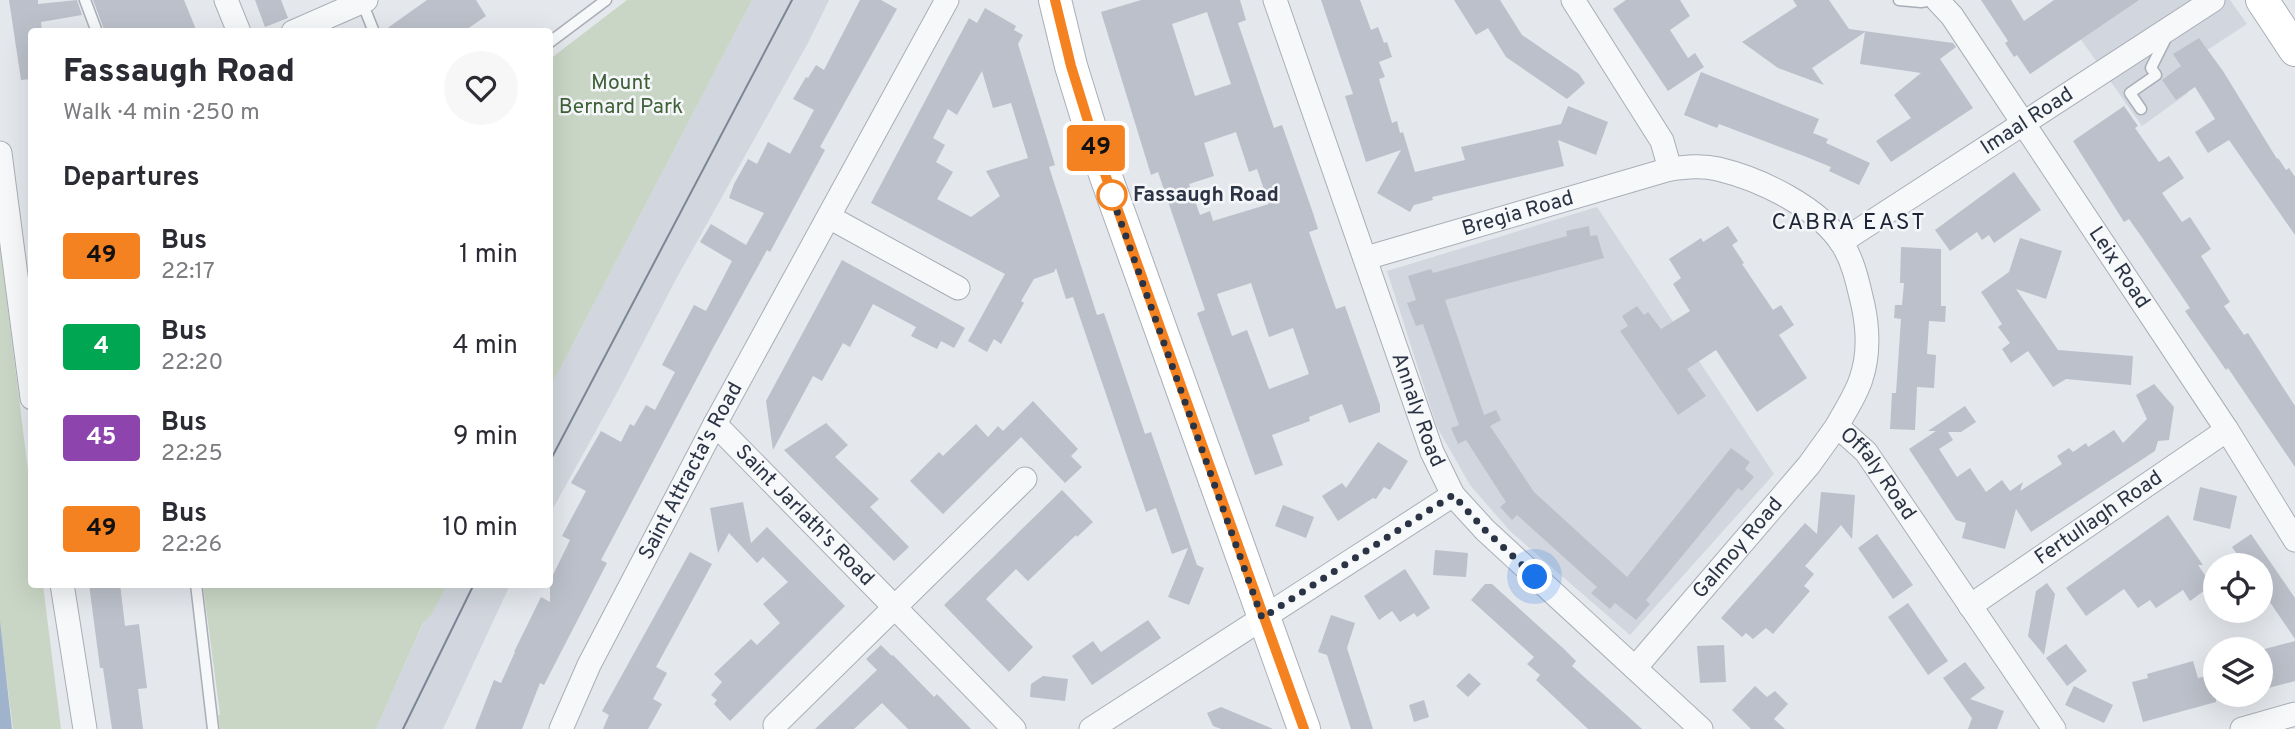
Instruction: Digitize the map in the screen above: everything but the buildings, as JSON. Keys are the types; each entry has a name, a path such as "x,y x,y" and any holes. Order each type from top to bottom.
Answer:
{"street":[{"path":"226,0 237,28"},
{"name":"Saint Attracta's Road","path":"561,729 589,665 715,424 947,0"},
{"path":"1055,0 1071,66 1100,160 1304,729"},
{"name":"Annaly Road","path":"1275,0 1432,452 1453,495 1485,530 1701,729"},
{"path":"1573,0 1662,141 1670,169"},
{"name":"Leix Road","path":"1935,0 1952,16 2227,430 2295,540"},
{"name":"Imaal Road","path":"1841,242 2213,0"},
{"path":"2262,0 2295,50"},
{"path":"302,28 363,1"},
{"path":"0,153 28,372"},
{"name":"Offaly Road","path":"1670,169 1690,166 1716,168 1778,191 1805,208 1841,242 1856,275 1865,316 1867,344 1861,379 1837,426 1866,452 2054,729"},
{"name":"Bregia Road","path":"1366,258 1670,169"},
{"path":"830,218 958,288"},
{"name":"Saint Jarlath's Road","path":"715,424 1014,729"},
{"name":"Galmoy Road","path":"1635,668 1809,465 1837,426"},
{"name":"Fertullagh Road","path":"1970,606 2227,430"},
{"path":"775,725 1025,479"},
{"path":"1091,729 1453,495"},
{"path":"63,588 85,729"},
{"path":"2242,729 2295,714"}],"lane":[{"path":"85,0 96,28"},
{"path":"553,40 606,0"},
{"path":"1899,0 1935,0"},
{"path":"363,1 373,28"},
{"path":"2141,109 2130,93 2156,75 2151,68 2171,27"},
{"path":"196,588 213,729"}],"shaded area":[{"path":"752,0 829,0 553,509 553,382"},
{"path":"2083,0 2230,0 2247,24 2175,71 2188,93 2142,126 2063,14"},
{"path":"1597,207 1774,474 1630,635 1510,531 1470,485 1437,427 1387,271"},
{"path":"445,588 509,588 443,729 376,729 426,617 432,614"}],"green space":[{"name":"Mount Bernard Park","path":"627,0 752,0 553,382 553,57"},
{"path":"0,247 28,470 28,588 43,588 61,729 13,729 0,626"},
{"path":"204,588 445,588 432,614 423,623 376,729 220,729"}],"water":[{"path":"0,621 12,729 0,729"}],"tram line":[{"path":"553,455 792,0"},
{"path":"403,729 472,588"}],"bus line":[{"name":"49","path":"1055,0 1071,66 1100,160 1304,729"}],"place":[{"name":"Fassaugh Road","path":"1112,195"}],"district":[{"name":"CABRA EAST","path":"1849,223"}],"route":[{"path":"1112,195 1108,186 1262,618 1453,495 1485,530 1535,577"}]}
